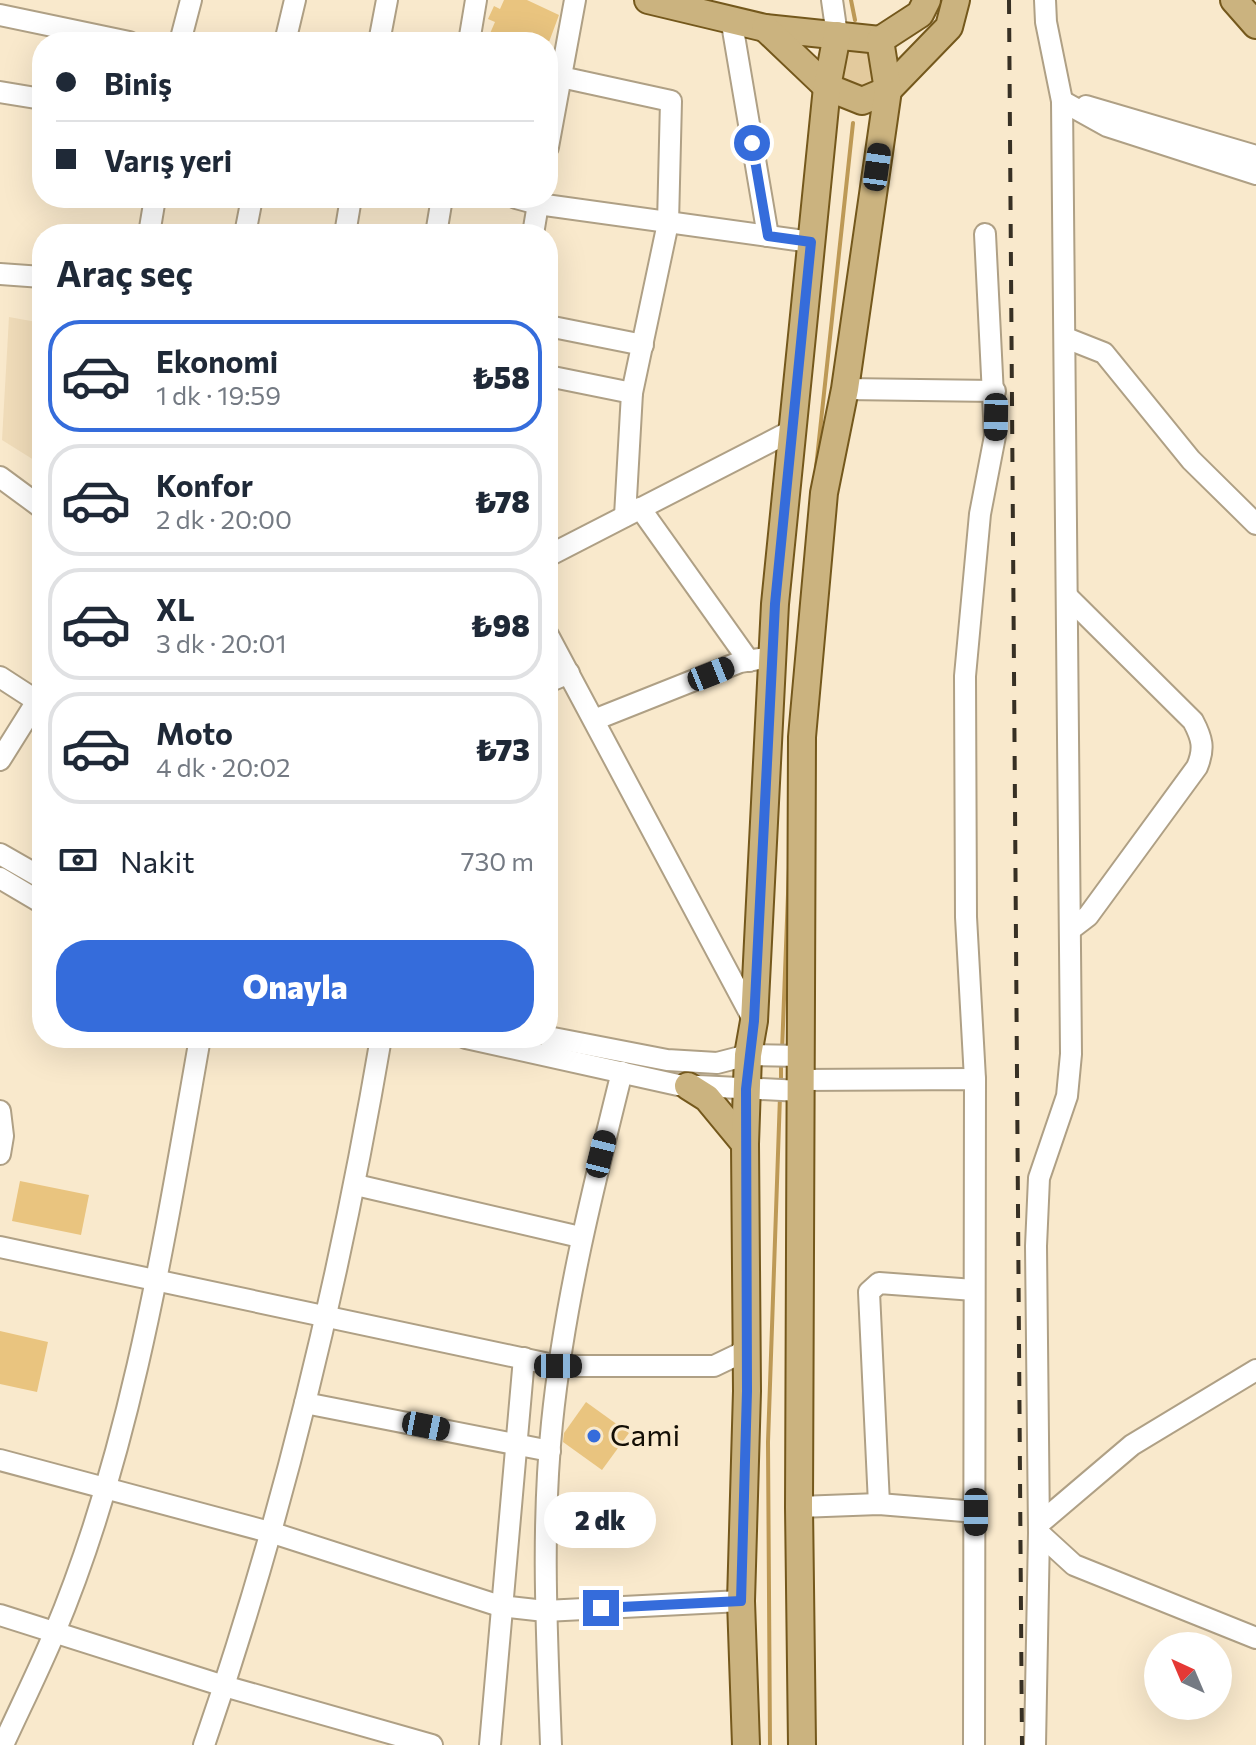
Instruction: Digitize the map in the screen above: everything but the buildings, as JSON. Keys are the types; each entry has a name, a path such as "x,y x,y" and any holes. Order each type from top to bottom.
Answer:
{"main road":[{"path":"648,0 765,28 880,40 920,14 927,0"},
{"path":"765,28 827,87 862,101 888,90 949,27 956,0"},
{"path":"1234,0 1256,25"},
{"path":"744,1743 741,1601 747,1391 745,1144 754,1055 761,659 793,430 827,87 837,35"},
{"path":"802,1745 797,1075 802,737 824,493 845,389 888,90 880,40"},
{"path":"688,1086 707,1098 745,1144"}],"street":[{"path":"183,32 191,0"},
{"path":"287,32 295,0"},
{"path":"381,32 387,0"},
{"path":"471,32 476,0"},
{"path":"558,93 575,0"},
{"path":"832,0 837,35"},
{"path":"880,40 917,0"},
{"path":"1035,1745 1039,1528 1036,1246 1039,1178 1067,1096 1071,1054 1062,101 1046,22 1045,0"},
{"path":"0,15 81,32"},
{"path":"731,18 768,236"},
{"path":"561,77 671,101 668,223 632,393 633,512 761,659 594,720"},
{"path":"0,92 32,97"},
{"path":"1062,101 1256,156"},
{"path":"1062,101 1107,126 1256,174"},
{"path":"558,204 811,242"},
{"path":"974,1745 975,1079 966,917 965,676 980,514 995,436 985,234"},
{"path":"0,274 32,276"},
{"path":"558,328 643,345"},
{"path":"1066,338 1104,353 1191,460 1256,524"},
{"path":"558,378 632,393"},
{"path":"845,389 995,391"},
{"path":"558,551 793,430"},
{"path":"0,477 32,501"},
{"path":"1069,598 1193,721 1202,737 1203,753 1197,767 1088,916 1071,929"},
{"path":"558,653 754,1021"},
{"path":"558,678 569,673"},
{"path":"0,677 32,693"},
{"path":"0,760 32,710"},
{"path":"0,854 32,872"},
{"path":"0,878 32,897"},
{"path":"558,1039 667,1060 717,1063 754,1055 797,1075"},
{"path":"3,1745 54,1632 104,1488 157,1280 198,1048"},
{"path":"204,1745 273,1533 356,1185 379,1048"},
{"path":"512,1048 688,1086 752,1089 797,1075 975,1079"},
{"path":"551,1745 545,1611 550,1451 558,1366 580,1237 622,1072"},
{"path":"0,1111 3,1136 0,1154"},
{"path":"356,1185 580,1237"},
{"path":"0,1247 558,1366 714,1366 730,1360 746,1346"},
{"path":"879,1504 869,1292 879,1283 974,1290"},
{"path":"490,1745 524,1358"},
{"path":"714,1366 747,1391"},
{"path":"1039,1528 1132,1445 1256,1370"},
{"path":"305,1403 550,1451"},
{"path":"0,1460 273,1533 500,1606 545,1611 741,1601"},
{"path":"799,1507 879,1504 976,1512"},
{"path":"1039,1528 1074,1565 1256,1636"},
{"path":"0,1615 224,1686 432,1745"}],"shaded area":[{"path":"856,50 870,55 875,69 870,83 856,88 842,83 837,69 842,55"},
{"path":"9,317 32,321 32,459 2,440"}],"waterway":[{"path":"851,0 855,20"},
{"path":"816,468 853,123"},
{"path":"782,1051 789,868"},
{"path":"781,1064 781,1083"},
{"path":"770,1745 768,1442 780,1096"}],"railway":[{"path":"1009,0 1022,1745"}],"place":[{"name":"Cami","path":"594,1436"}],"route":[{"path":"601,1608 741,1601 747,1391 746,1089 754,1021 775,604 811,242 768,236 752,143"}]}
